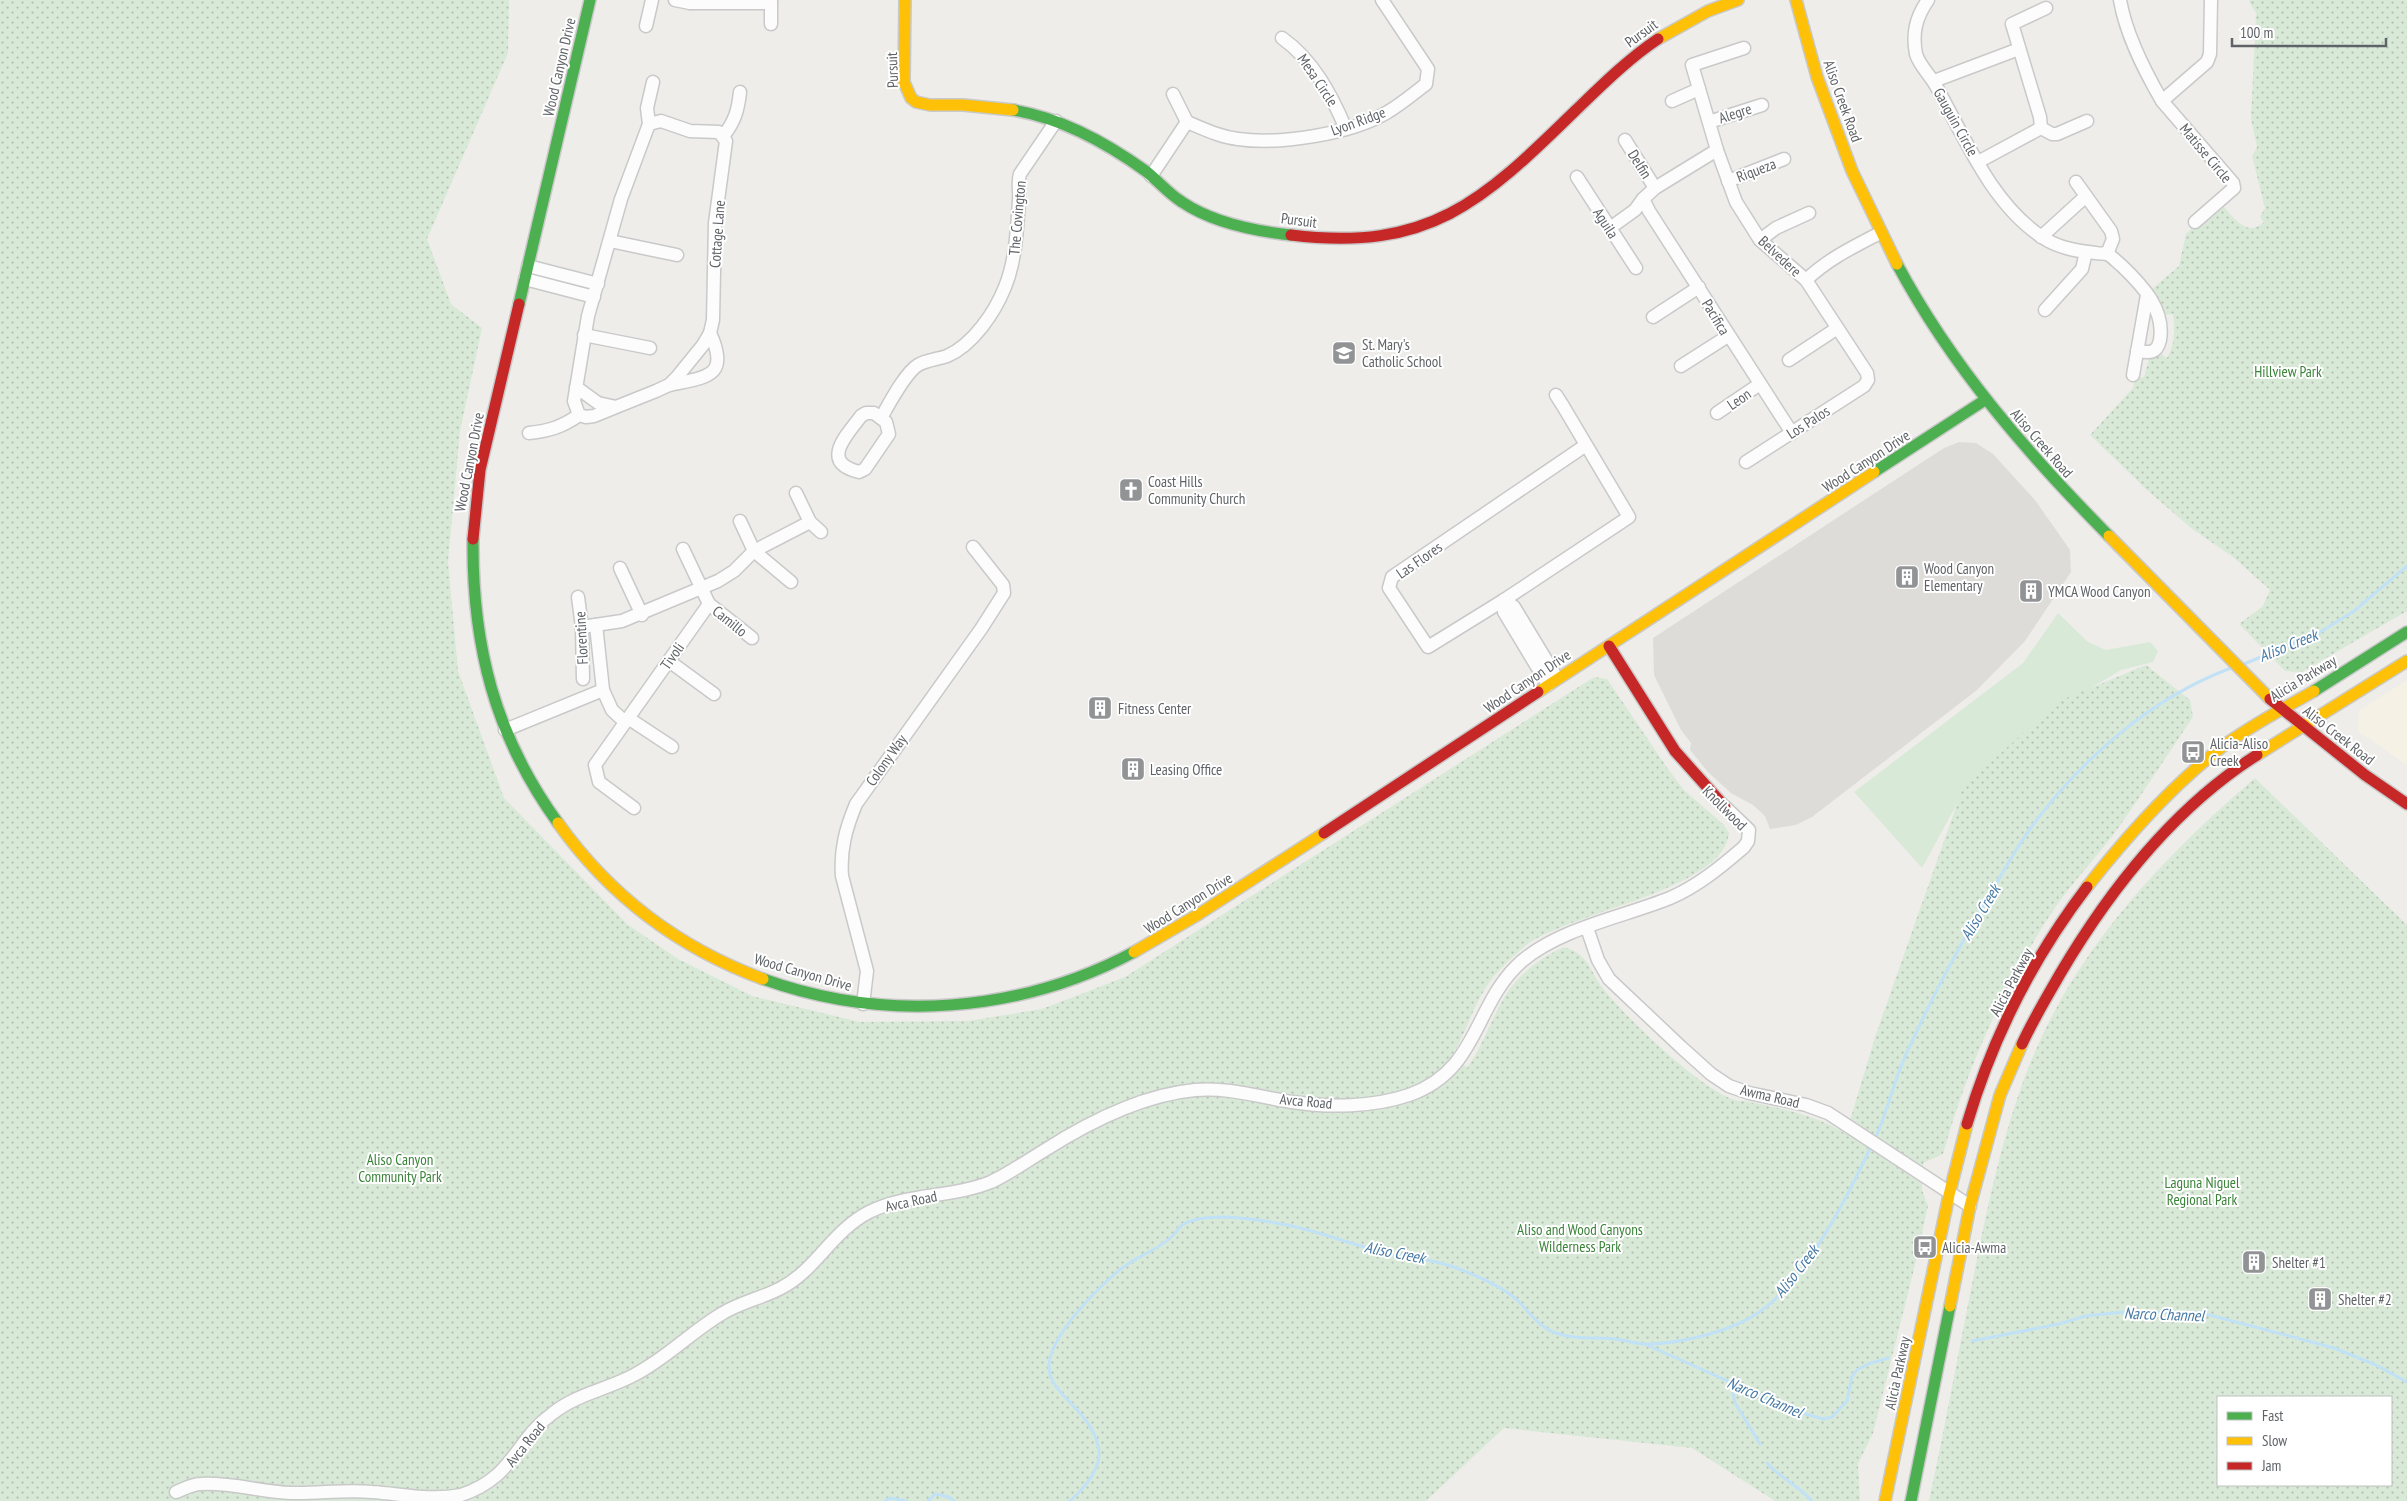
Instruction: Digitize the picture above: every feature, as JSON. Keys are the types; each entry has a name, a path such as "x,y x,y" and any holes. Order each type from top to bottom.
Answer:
{"main road":[{"name":"Wood Canyon Drive","path":"590,0 480,470 474,512 472,562 474,600 480,642 490,686 505,730 539,794 590,863 616,890 656,924 690,945 739,969 786,986 863,1004 915,1007 969,1004 1012,998 1059,986 1096,972 1151,944 1224,898 1552,682 1862,482 1984,400"},
{"name":"Pursuit","path":"905,0 904,82 906,92 912,100 922,104 955,104 1011,109 1056,121 1096,138 1151,176 1184,203 1218,218 1244,227 1341,240 1384,236 1426,225 1466,206 1504,179 1632,58 1661,35 1699,14 1738,0"},
{"name":"Aliso Creek Road","path":"1796,0 1817,77 1852,171 1880,233 1918,303 1984,400 2055,481 2270,699 2365,775 2407,804"},
{"name":"Alicia Parkway","path":"1885,1501 1949,1193 1978,1087 2010,1012 2053,937 2088,884 2132,832 2182,782 2222,747 2407,632"},
{"name":"Knollwood","path":"1608,646 1670,746 1687,769 1725,806"},
{"path":"1911,1501 1970,1206 2000,1095 2032,1022 2075,950 2112,894 2149,849 2202,798 2253,758 2407,661"}],"street":[{"path":"646,26 652,0"},
{"path":"675,0 771,2 771,24"},
{"name":"Lyon Ridge","path":"1188,122 1228,137 1264,142 1307,137 1346,129 1384,114 1426,84 1428,69 1382,0"},
{"name":"Gauguin Circle","path":"1928,0 1918,16 1914,36 1917,56 1934,81 1978,162 2000,196 2027,225 2042,237 2065,248 2107,254"},
{"name":"Matisse Circle","path":"2120,0 2125,21 2149,78 2162,101 2233,183 2234,188 2195,222"},
{"path":"2162,101 2207,62 2210,54 2211,0"},
{"path":"2046,8 2012,24 2040,117 2041,128 2052,134 2058,134 2087,121"},
{"name":"Mesa Circle","path":"1282,38 1296,48 1322,81 1332,97 1346,129"},
{"name":"Belvedere","path":"1744,48 1692,64 1728,181 1736,202 1760,240 1806,280 1867,373 1868,380"},
{"name":"Gauguin Circle","path":"1934,81 2019,49"},
{"path":"579,415 574,401 584,335 621,199 649,124 647,108 653,82"},
{"path":"1672,101 1699,89"},
{"path":"649,124 661,121 684,130 714,131 724,135 733,124 738,112 740,92"},
{"path":"1151,176 1188,122 1173,94"},
{"name":"Alegre","path":"1709,122 1762,104"},
{"name":"The Covington","path":"880,418 918,365 948,356 962,348 980,328 996,304 1005,287 1014,259 1020,197 1018,182 1020,174 1056,121"},
{"name":"Gauguin Circle","path":"1978,162 2041,128"},
{"name":"Cottage Lane","path":"668,385 702,345 710,333 713,320 715,223 726,141 724,135"},
{"name":"Delfin","path":"1625,140 1655,188"},
{"path":"1610,228 1635,210 1655,188 1717,150"},
{"name":"Riqueza","path":"1728,181 1784,159"},
{"name":"Aguila","path":"1576,177 1636,268"},
{"path":"2076,182 2110,231 2113,239 2107,254 2122,267 2157,310 2160,320 2159,346 2154,352 2137,351"},
{"path":"2042,237 2086,196"},
{"name":"Pacifica","path":"1644,199 1649,211 1699,287 1728,336 1792,433"},
{"path":"1760,240 1782,225 1809,213"},
{"path":"1806,280 1830,260 1880,233"},
{"path":"610,241 677,256"},
{"path":"2045,310 2082,269 2086,252"},
{"path":"526,273 598,284"},
{"path":"526,273 594,297"},
{"path":"1653,317 1699,287"},
{"path":"2133,375 2147,296"},
{"path":"1789,360 1836,328"},
{"name":"Cottage Lane","path":"529,433 549,431 564,426 579,415 586,417 594,416 668,385 709,375 716,368 718,350 710,333"},
{"path":"584,335 650,348"},
{"path":"1681,366 1728,336"},
{"name":"Los Palos","path":"1746,462 1864,386 1868,380"},
{"name":"Leon","path":"1717,413 1760,384"},
{"path":"576,387 598,403 616,407"},
{"name":"Las Flores","path":"1556,394 1629,517 1504,600 1428,647 1389,588 1392,577 1586,446"},
{"path":"866,413 874,413 880,418 886,422 889,434 865,469 859,472 842,464 837,457 837,449 861,416 866,413"},
{"path":"796,494 810,522 821,532"},
{"path":"740,521 754,551 791,582"},
{"path":"582,626 622,621 703,588 734,571 754,551 810,522"},
{"name":"Colony Way","path":"863,1004 867,971 842,876 841,854 845,833 856,804 981,629 1004,593 1003,585 973,547"},
{"path":"684,548 709,604"},
{"path":"620,568 642,614"},
{"name":"Florentine","path":"578,597 582,626 583,679"},
{"path":"1504,600 1514,607 1552,682"},
{"name":"Camillo","path":"709,604 752,638"},
{"name":"Tivoli","path":"634,808 599,782 594,765 709,604"},
{"path":"596,625 603,690 612,710 672,747"},
{"path":"669,661 714,694"},
{"path":"505,730 603,690"},
{"name":"Knollwood","path":"1587,928 1684,891 1709,875 1744,847 1748,841 1749,830 1725,806"},
{"name":"Awma Road","path":"1587,928 1598,960 1609,980 1711,1074 1737,1089 1812,1107 1846,1124 1970,1206"},
{"name":"Avca Road","path":"176,1492 204,1483 287,1493 371,1492 435,1500 464,1494 489,1482 500,1474 533,1432 554,1412 574,1400 633,1376 667,1355 724,1312 794,1280 844,1228 877,1209 898,1201 955,1192 985,1184 1019,1167 1046,1149 1098,1121 1135,1106 1181,1092 1215,1089 1235,1090 1289,1102 1327,1105 1389,1100 1426,1088 1454,1065 1464,1054 1493,995 1520,963 1542,947 1587,928"}],"shaded area":[{"path":"1959,442 1976,443 1993,454 2035,500 2070,550 2071,572 2025,641 1977,690 1812,817 1796,825 1770,829 1765,816 1753,805 1731,793 1709,773 1690,750 1691,743 1681,730 1654,675 1653,638 1944,448"},
{"path":"2407,680 2407,765 2358,731 2359,711"}],"green space":[{"path":"0,0 509,0 508,53 427,239 451,304 482,328 460,431 448,562 458,671 504,798 627,924 678,959 752,996 860,1022 968,1021 1042,1009 1125,977 1594,677 1607,679 1684,790 1724,825 1729,833 1720,853 1701,870 1673,885 1640,899 1545,934 1524,947 1489,983 1480,997 1453,1054 1467,1068 1513,985 1532,966 1564,947 1583,958 1602,987 1647,1035 1691,1073 1712,1088 1730,1098 1783,1109 1822,1121 1846,1134 1876,1034 1963,787 2059,701 2146,665 2190,700 2193,717 2119,827 2053,910 2028,951 1985,1035 1962,1094 1943,1154 1923,1163 1922,1190 1928,1206 1873,1433 1858,1464 1860,1501 1775,1501 1692,1448 1504,1428 1426,1501 0,1501"},
{"name":"Hillview Park","path":"2250,0 2407,0 2407,611 2302,672 2285,671 2239,624 2263,606 2270,590 2233,557 2191,528 2147,490 2090,435 2133,388 2135,378 2144,377 2149,359 2161,354 2167,358 2170,353 2174,337 2173,314 2165,315 2159,299 2151,290 2179,266 2186,234 2195,225 2200,227 2224,207 2237,221 2247,227 2252,228 2264,222 2260,217 2265,208 2252,156 2257,147 2251,119 2256,13 2249,2"},
{"path":"2058,613 2088,642 2106,650 2150,642 2158,651 2153,662 2121,670 2064,704 1959,800 1922,868 1854,792 2023,663"},
{"name":"Laguna Niguel Regional Park","path":"2255,778 2407,925 2407,1501 1929,1501 1995,1175 2011,1117 2032,1060 2063,995 2085,960 2136,894 2193,834"}],"waterway":[{"name":"Aliso Creek","path":"2244,664 2317,634 2354,611 2407,566"},
{"name":"Aliso Creek","path":"1875,1139 1903,1061 1916,1032 1971,927 2030,829 2071,779 2119,734 2173,696 2231,668"},
{"name":"Aliso Creek","path":"1070,1501 1090,1479 1099,1458 1095,1436 1088,1424 1052,1380 1049,1368 1051,1356 1057,1342 1066,1327 1103,1284 1125,1266 1165,1242 1182,1225 1192,1220 1219,1217 1276,1223 1389,1254 1432,1261 1471,1274 1504,1290 1539,1323 1556,1333 1570,1337 1614,1339 1641,1344 1663,1343 1694,1338 1726,1329 1754,1315 1782,1292 1812,1254 1840,1209 1872,1144"},
{"name":"Narco Channel","path":"1972,1341 2059,1324 2085,1316 2124,1312 2202,1313 2334,1348 2376,1365 2407,1382"},
{"name":"Narco Channel","path":"1647,1345 1795,1411 1823,1419 1832,1417 1847,1401 1852,1376 1857,1370 1868,1364 1888,1358"},
{"path":"1731,1383 1735,1403 1760,1444"},
{"path":"1767,1463 1812,1501"},
{"name":"Aliso Creek","path":"928,1501 935,1494 949,1497 954,1501"},
{"name":"Aliso Creek","path":"885,1501 890,1498 906,1501"}],"traffic: fast":[{"path":"519,304 590,0"},
{"path":"1013,110 1066,125 1100,142 1147,172 1177,199 1220,221 1291,235"},
{"path":"1897,264 1942,338 1993,408 2049,473 2109,536"},
{"path":"1874,472 1985,400"},
{"path":"473,539 477,616 483,653 492,688 503,723 518,757 536,790 558,823"},
{"path":"2314,691 2407,632"},
{"path":"763,979 809,993 856,1002 904,1006 951,1005 999,999 1045,988 1090,972 1134,952"},
{"path":"1911,1501 1950,1306"}],"traffic: slow":[{"path":"905,0 904,82 911,98 916,102 930,105 963,105 1013,110"},
{"path":"1658,39 1708,11 1738,0"},
{"path":"1796,0 1817,77 1852,171 1897,264"},
{"path":"1538,692 1874,472"},
{"path":"2109,536 2270,699"},
{"path":"2257,755 2407,661"},
{"path":"2087,887 2150,812 2203,762 2244,732 2314,691"},
{"path":"558,823 600,874 648,917 703,952 763,979"},
{"path":"1134,952 1199,914 1324,833"},
{"path":"1950,1306 1970,1206 2000,1095 2022,1044"},
{"path":"1885,1501 1949,1195 1967,1124"}],"traffic: jam":[{"path":"1291,235 1339,238 1381,236 1417,227 1450,213 1481,195 1511,171 1615,73 1658,39"},
{"path":"473,539 480,470 519,304"},
{"path":"1609,646 1675,751 1725,807"},
{"path":"1324,833 1538,692"},
{"path":"2270,699 2365,775 2407,804"},
{"path":"2022,1044 2045,1000 2079,943 2122,882 2146,853 2199,799 2257,755"},
{"path":"1967,1124 1989,1061 2016,1000 2049,942 2087,887"}],"place":[{"name":"St. Mary's Catholic School","path":"1344,353"},
{"name":"Coast Hills Community Church","path":"1131,490"},
{"name":"Wood Canyon Elementary","path":"1907,577"},
{"name":"YMCA Wood Canyon","path":"2031,591"},
{"name":"Fitness Center","path":"1100,708"},
{"name":"Alicia-Aliso Creek","path":"2193,752"},
{"name":"Leasing Office","path":"1133,769"},
{"name":"Alicia-Awma","path":"1925,1247"},
{"name":"Shelter #1","path":"2254,1262"},
{"name":"Shelter #2","path":"2320,1299"}],"park label":[{"name":"Aliso Canyon Community Park","path":"400,1168"},
{"name":"Aliso and Wood Canyons Wilderness Park","path":"1580,1238"}]}
